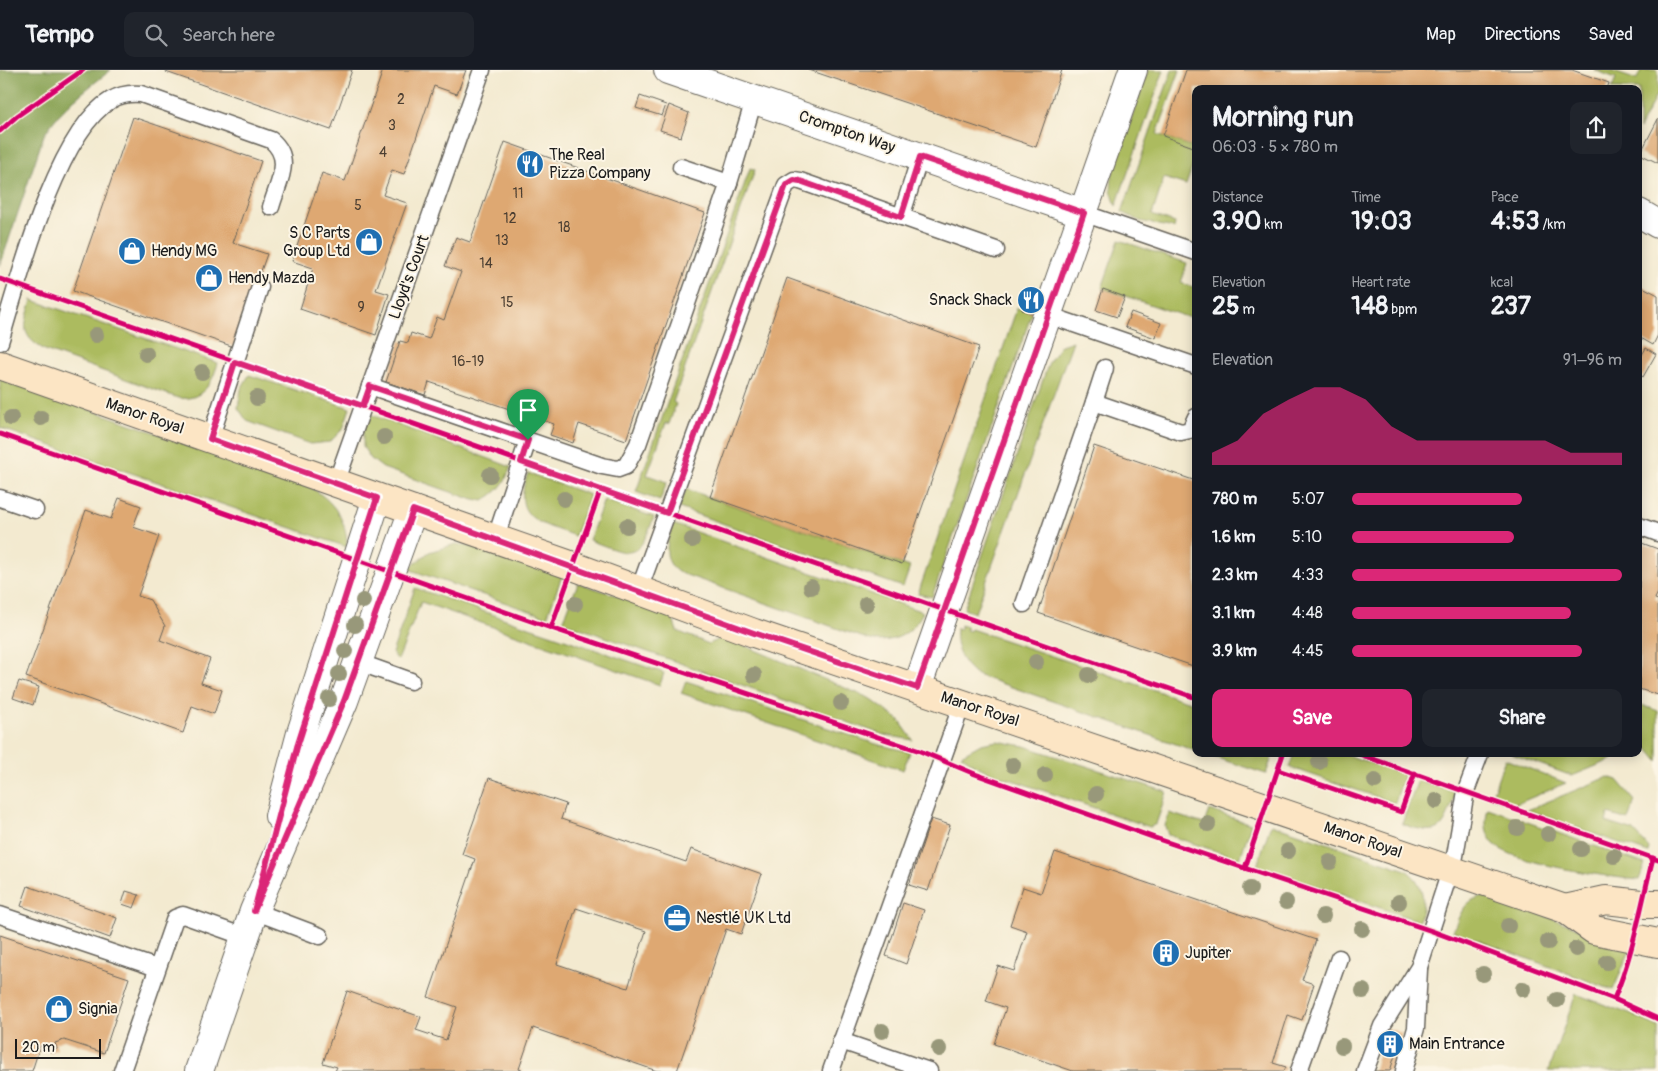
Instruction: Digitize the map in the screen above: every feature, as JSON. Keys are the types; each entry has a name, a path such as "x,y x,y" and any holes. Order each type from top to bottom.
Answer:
{"street":[{"name":"Crompton Way","path":"668,70 1084,213"},
{"path":"917,688 1133,70"},
{"path":"1642,215 1658,224"},
{"name":"Manor Royal","path":"0,365 962,704 1565,909 1594,930 1655,948"},
{"path":"254,911 297,747 377,498"},
{"path":"199,1071 254,911 334,726 413,510"},
{"path":"1565,909 1606,900 1658,904"}],"lane":[{"name":"Lloyd's Court","path":"336,483 482,70"},
{"path":"0,342 25,259 62,163 93,115 112,99 122,95 141,94 271,140 283,152 284,161 271,207"},
{"path":"370,386 610,468 618,469 629,463 638,444 729,183 754,100"},
{"path":"901,217 920,157"},
{"path":"681,167 729,183"},
{"path":"639,590 786,185 794,180 800,181 996,250"},
{"path":"1084,213 1192,251"},
{"path":"210,439 260,288"},
{"path":"1048,315 1192,365"},
{"path":"1024,604 1105,368"},
{"path":"1094,402 1181,432 1190,430 1192,425"},
{"path":"495,540 528,440"},
{"path":"0,498 35,510"},
{"path":"1642,527 1658,533"},
{"path":"358,662 411,681"},
{"path":"831,1071 962,704"},
{"path":"1365,1071 1382,1026 1419,967 1451,870 1458,844 1466,791 1479,757"},
{"path":"254,911 320,936"},
{"path":"0,914 157,968"},
{"path":"122,1071 171,926 180,915 245,937"},
{"path":"1300,1071 1338,958"},
{"path":"1404,1071 1416,1028 1419,967"},
{"path":"841,1041 929,1071"}],"green space":[{"path":"0,70 111,70 66,107 44,135 0,266"},
{"path":"1148,70 1164,70 1116,206 1111,190 1112,175"},
{"path":"1172,70 1180,70 1157,134 1192,147 1192,168 1186,185 1164,178 1152,215 1175,223 1174,228 1140,221 1122,212"},
{"path":"1594,70 1608,70 1637,80 1641,70 1658,70 1658,92 1642,123 1642,85 1613,85 1616,78"},
{"path":"750,168 755,170 673,402 676,404 669,424 666,423 647,475 667,482 660,501 636,492"},
{"path":"1119,240 1187,263 1181,283 1192,287 1192,319 1102,288"},
{"path":"32,300 218,363 216,371 205,390 200,394 194,397 178,398 45,350 31,340 27,334 26,323"},
{"path":"1017,308 1032,313 932,597 918,594"},
{"path":"1073,341 975,613 964,609 1049,362 1061,345"},
{"path":"249,375 350,408 343,429 330,442 310,444 247,421 238,408 241,389"},
{"path":"0,378 310,487 325,498 337,512 344,528 347,547 0,428"},
{"path":"369,414 511,467 506,479 493,494 483,501 465,497 383,468 371,459 363,447 363,432"},
{"path":"528,473 590,495 575,536 540,522 526,510 523,500 523,488"},
{"path":"686,489 910,567 903,587 679,508"},
{"path":"604,500 654,517 648,532 637,549 623,552 589,540"},
{"path":"673,524 923,612 919,620 908,632 901,636 887,640 870,640 678,572 669,562 667,556 667,544"},
{"path":"456,544 485,549 562,576 547,617 408,569 429,552"},
{"path":"578,583 671,613 677,631 709,644 724,637 869,698 899,720 913,740 884,735 563,622"},
{"path":"415,588 664,673 660,685 421,602 398,660 392,653"},
{"path":"961,625 967,627 966,630 970,631 971,629 1192,703 1192,750 977,675 971,670 960,654 956,642 956,628 960,629"},
{"path":"686,681 876,744 910,752 903,770 681,693"},
{"path":"1642,705 1658,711 1658,761 1642,742"},
{"path":"997,741 1024,746 1167,792 1156,824 1150,827 989,772 961,755 981,744"},
{"path":"1214,757 1272,757 1266,774"},
{"path":"1293,757 1353,757 1404,774 1395,803 1289,767"},
{"path":"1520,757 1611,757 1613,759 1572,776"},
{"path":"1505,759 1566,783 1514,805 1491,797"},
{"path":"1608,777 1617,780 1635,801 1628,820 1608,814 1606,822 1634,831 1649,848 1648,853 1527,810"},
{"path":"1418,780 1456,792 1444,823 1434,830 1402,824"},
{"path":"1488,808 1645,864 1639,880 1563,868 1521,858 1504,851 1494,844 1488,836 1486,822"},
{"path":"1209,810 1251,824 1240,859 1168,835 1165,826 1169,813 1204,824"},
{"path":"1271,824 1406,870 1417,881 1422,893 1423,900 1419,921 1257,866"},
{"path":"1486,896 1503,900 1631,948 1613,990 1453,931 1468,903 1479,897"},
{"path":"1576,994 1658,1027 1658,1071 1548,1071"}],"building":[{"path":"167,70 352,70 331,130 166,72"},
{"path":"383,70 466,70 457,94 434,86 404,174 392,170 383,195 407,203 376,290 389,294 376,335 300,309 313,268 292,261 322,173 345,181"},
{"path":"809,70 1062,70 1036,147"},
{"path":"1186,70 1572,70 1609,83 1608,85 1192,85 1192,147 1163,136"},
{"path":"640,96 666,105 662,116 636,108"},
{"path":"669,105 689,113 681,137 660,130"},
{"path":"133,117 261,161 233,243 267,254 234,347 73,291"},
{"path":"1658,119 1658,163 1642,155 1642,150"},
{"path":"505,142 705,213 626,440 579,424 573,443 550,435 554,424 429,382 425,395 386,382 400,341 408,343 411,333 429,339 437,317 444,320 461,272 445,266 456,237 470,242"},
{"path":"787,278 979,347 902,564 710,497"},
{"path":"1642,287 1658,295 1658,335 1653,345 1642,339"},
{"name":"Snack Shack","path":"1029,288 1039,291 1032,313 1022,310"},
{"path":"1103,289 1125,297 1117,317 1096,310"},
{"path":"1131,312 1161,323 1155,338 1125,327"},
{"path":"1646,348 1656,354 1643,377 1642,376 1642,355"},
{"path":"1094,446 1192,480 1192,666 1038,613"},
{"path":"119,498 141,506 133,527 159,536 138,596 150,600 165,626 160,640 210,659 201,683 222,690 214,714 192,706 183,733 26,677 86,510 111,519"},
{"path":"1642,543 1658,549 1658,592 1655,599 1658,600 1658,695 1642,690"},
{"path":"19,681 39,687 33,705 13,698"},
{"name":"Nestlé UK Ltd","path":"489,778 566,804 561,819 686,862 691,849 762,874 741,934 726,929 677,1071 657,1071 533,1028 519,1069 524,1071 335,1071 337,1067 323,1063 347,991 421,1017 416,1030 446,1040 457,1007 428,997 475,859 462,854","holes":["576,908 646,931 628,988 557,964"]},
{"path":"931,819 950,825 928,891 909,885"},
{"name":"Jupiter","path":"1055,852 1316,940 1302,980 1314,984 1302,1020 1288,1015 1273,1063 1286,1067 1284,1071 1073,1071 994,1044 1006,1008 986,1001 998,966 1014,971 1027,931 1010,925 1023,887 1041,893"},
{"path":"28,886 117,918 110,938 21,906"},
{"path":"126,891 139,895 134,908 122,904"},
{"path":"903,903 924,910 906,964 886,956"},
{"name":"Signia","path":"0,935 129,978 104,1053 64,1040 55,1043 57,1049 50,1052 48,1044 40,1046 32,1071 0,1071"},
{"name":"Main Entrance","path":"1387,1028 1402,1033 1390,1071 1373,1071"}],"cycle path":[{"path":"0,131 17,116 83,70"},
{"path":"0,279 1192,697"},
{"path":"0,434 551,628 920,751 975,774 1155,838 1432,931 1614,999 1658,1019"},
{"path":"551,628 601,489"},
{"path":"1245,868 1282,757"},
{"path":"1367,757 1658,860"},
{"path":"1278,770 1401,812 1415,773"},
{"path":"1614,999 1632,947 1653,858"}],"place":[{"name":"The Real Pizza Company","path":"530,164"},
{"name":"S C Parts Group Ltd","path":"369,242"},
{"name":"Hendy MG","path":"132,251"},
{"name":"Hendy Mazda","path":"209,278"},
{"name":"Snack Shack","path":"1031,300"},
{"name":"Nestlé UK Ltd","path":"677,918"},
{"name":"Jupiter","path":"1166,953"},
{"name":"Signia","path":"59,1009"},
{"name":"Main Entrance","path":"1390,1044"}],"route":[{"path":"920,157 1084,213 917,688 754,633 573,566 413,510 344,701 273,862 254,911 297,747 377,498 210,439 235,362 363,406 370,386 528,440 521,462 667,513 784,189 786,185 794,180 901,217 920,157"}]}
